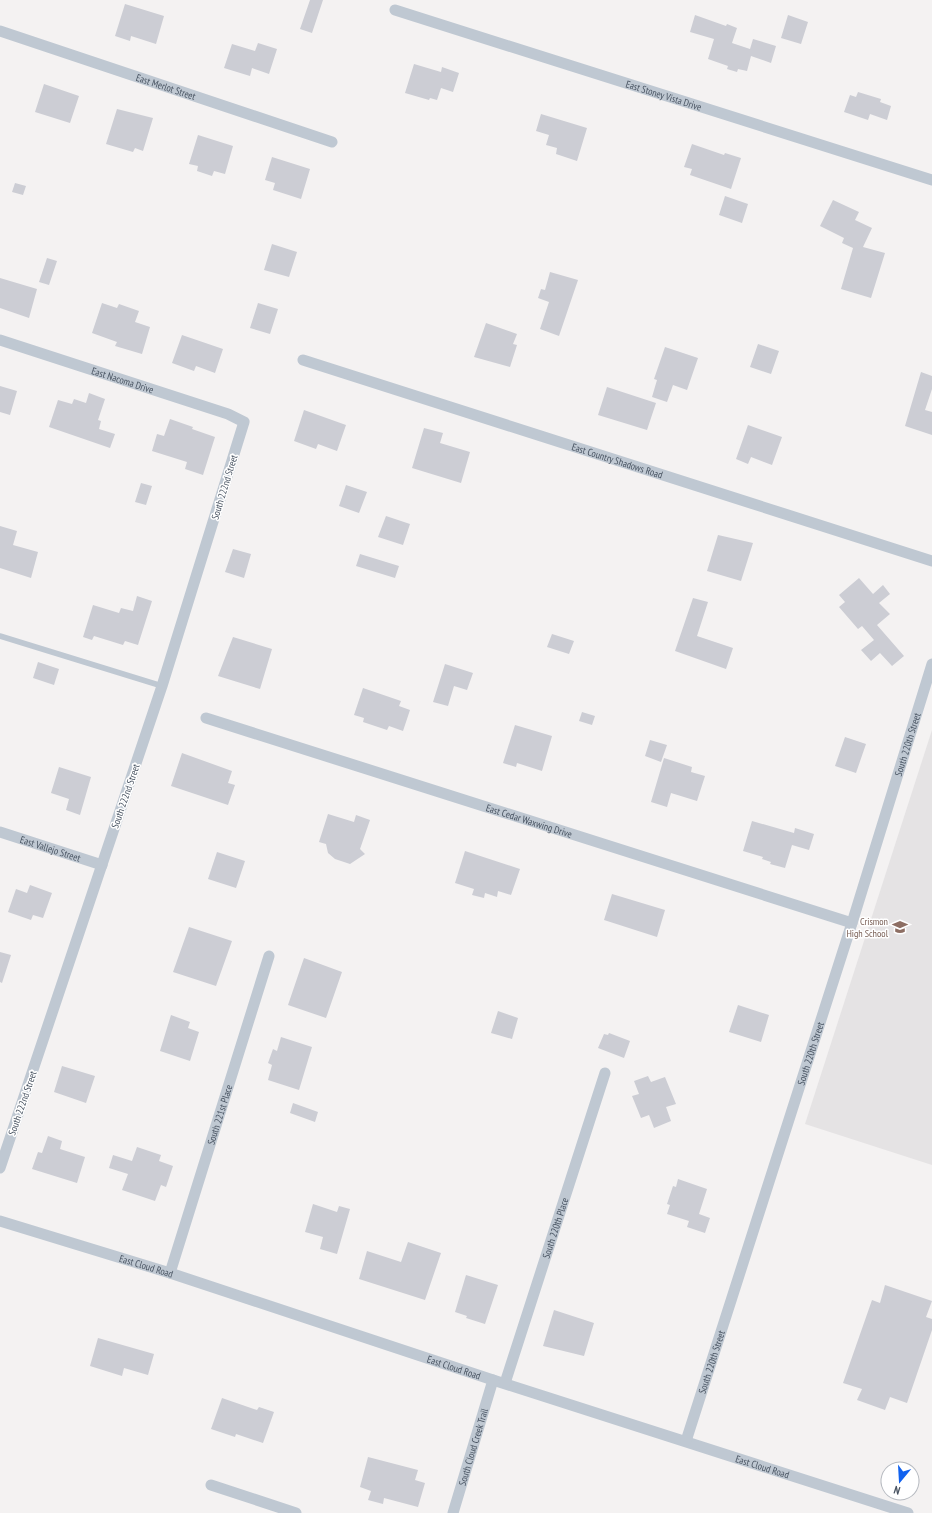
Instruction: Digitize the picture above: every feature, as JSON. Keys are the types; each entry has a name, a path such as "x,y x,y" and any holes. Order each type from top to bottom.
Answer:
{"street":[{"name":"East Stoney Vista Drive","path":"395,10 932,180"},
{"name":"East Merlot Street","path":"0,31 332,142"},
{"name":"East Nacoma Drive","path":"0,340 228,414 244,422"},
{"name":"East Country Shadows Road","path":"303,360 932,561"},
{"name":"South 222nd Street","path":"0,1168 162,686 244,422"},
{"name":"South 220th Street","path":"686,1441 852,923 932,664"},
{"name":"East Cedar Waxwing Drive","path":"206,718 852,923"},
{"name":"East Vallejo Street","path":"0,832 102,865"},
{"name":"South 221st Place","path":"170,1273 269,956"},
{"name":"South 220th Place","path":"505,1383 605,1072"},
{"name":"East Cloud Road","path":"0,1221 170,1273 493,1380 908,1513"},
{"name":"South Cloud Creek Trail","path":"453,1513 493,1380"},
{"path":"211,1485 296,1513"}],"lane":[{"path":"0,636 162,686"}],"shaded area":[{"name":"Crismon High School","path":"932,730 932,1165 805,1124"}],"building":[{"path":"310,0 323,0 312,33 300,29"},
{"path":"125,4 164,16 156,44 131,36 130,41 115,36"},
{"path":"695,15 726,26 727,24 737,28 732,43 750,49 753,39 776,46 771,63 751,56 747,71 738,69 737,72 727,69 728,66 708,59 714,39 690,32"},
{"path":"788,15 808,22 801,44 781,38"},
{"path":"258,43 277,49 269,74 252,68 250,76 224,68 232,44 255,51"},
{"path":"414,64 441,72 442,67 459,73 453,92 441,88 437,100 430,98 429,100 405,93"},
{"path":"44,84 79,96 70,123 35,112"},
{"path":"858,92 881,99 880,102 891,106 887,120 870,114 868,120 844,112 850,95 856,97"},
{"path":"117,109 153,118 143,151 135,148 133,152 106,144"},
{"path":"541,114 587,128 577,161 556,154 557,148 546,145 549,135 536,131"},
{"path":"198,135 233,146 225,174 214,171 212,176 197,171 198,166 189,164"},
{"path":"692,144 724,155 725,153 741,158 731,189 690,175 692,169 684,167"},
{"path":"272,157 310,169 301,199 273,190 275,183 265,180"},
{"path":"15,183 26,186 23,195 12,192"},
{"path":"725,196 748,204 742,223 719,215"},
{"path":"833,200 859,212 855,220 872,228 863,247 885,253 871,298 841,289 853,248 842,243 844,238 820,226"},
{"path":"272,244 297,252 289,277 264,270"},
{"path":"47,258 57,261 49,285 39,282"},
{"path":"550,272 578,280 559,336 540,329 549,302 538,298 541,289 545,290"},
{"path":"0,278 37,289 29,318 0,308"},
{"path":"102,303 117,308 119,304 139,311 135,322 150,327 142,354 115,346 117,342 92,333"},
{"path":"258,303 278,309 270,334 250,328"},
{"path":"486,323 517,334 513,344 517,345 510,367 474,357"},
{"path":"182,335 223,349 215,373 196,366 194,371 172,363"},
{"path":"758,344 779,351 771,374 750,367"},
{"path":"665,347 698,358 687,390 673,385 667,402 652,397 657,380 654,379"},
{"path":"921,372 932,376 932,389 925,410 932,412 932,435 905,426"},
{"path":"0,386 17,391 10,415 0,412"},
{"path":"607,387 656,403 647,430 598,415"},
{"path":"89,393 105,399 98,420 101,421 99,429 115,434 110,448 49,427 58,400 72,404 74,399 86,403"},
{"path":"304,410 346,425 337,451 318,444 316,449 294,441"},
{"path":"170,419 215,437 203,475 185,469 187,462 152,451 157,434 164,436"},
{"path":"748,425 782,437 772,465 751,457 748,464 736,459"},
{"path":"424,428 443,433 440,443 470,452 461,483 412,468"},
{"path":"141,483 152,486 146,505 135,502"},
{"path":"346,485 367,492 359,513 339,506"},
{"path":"386,516 410,524 403,545 378,537"},
{"path":"0,526 17,531 13,545 38,552 31,578 0,568"},
{"path":"718,535 753,543 741,581 707,571"},
{"path":"233,549 251,554 244,578 225,572"},
{"path":"360,554 399,566 395,578 356,566"},
{"path":"859,578 873,594 883,585 890,594 879,603 890,614 877,625 904,656 892,666 880,653 871,661 861,650 874,640 862,626 858,629 839,607 845,602 839,595"},
{"path":"137,596 152,601 138,645 125,641 123,645 94,636 92,640 83,637 93,605 119,613 121,608 133,611"},
{"path":"693,598 708,602 697,636 733,648 726,669 675,651"},
{"path":"552,634 574,641 569,654 547,647"},
{"path":"233,637 272,649 260,689 218,676"},
{"path":"38,662 59,669 54,685 33,678"},
{"path":"445,664 473,673 467,690 454,686 448,706 433,702"},
{"path":"363,688 401,701 399,706 410,710 403,731 389,726 387,730 363,722 364,718 354,715"},
{"path":"582,712 595,716 592,725 579,721"},
{"path":"515,725 552,736 542,771 517,763 516,767 503,763"},
{"path":"845,737 866,744 856,773 835,766"},
{"path":"650,740 667,745 661,762 645,756"},
{"path":"182,753 232,771 228,783 235,785 228,805 171,786"},
{"path":"664,758 692,767 691,772 705,776 697,801 671,793 667,807 651,802"},
{"path":"59,767 91,777 80,815 66,810 69,799 51,793"},
{"path":"328,814 354,822 356,815 370,820 360,849 365,854 350,864 335,859 328,853 326,844 319,842"},
{"path":"752,821 794,833 795,828 814,834 809,850 792,845 785,868 770,864 771,862 762,859 763,857 743,851"},
{"path":"465,851 520,869 511,895 498,891 497,897 485,893 484,898 472,895 474,889 455,883"},
{"path":"217,852 245,861 236,888 208,879"},
{"path":"30,885 52,893 43,918 33,915 31,920 8,912 16,889 27,893"},
{"path":"612,894 665,910 657,937 604,920"},
{"path":"189,927 232,941 216,986 173,972"},
{"path":"0,952 11,955 2,983 0,982"},
{"path":"304,958 342,972 326,1018 288,1005"},
{"path":"738,1005 769,1015 761,1042 729,1032"},
{"path":"498,1011 518,1018 512,1039 491,1033"},
{"path":"171,1015 190,1022 188,1028 199,1032 190,1061 160,1051"},
{"path":"609,1033 630,1041 624,1058 598,1048 604,1034 608,1035"},
{"path":"281,1037 312,1047 299,1090 268,1080 272,1065 268,1063 273,1049 277,1051"},
{"path":"62,1066 95,1076 86,1103 54,1092"},
{"path":"648,1076 651,1082 665,1077 676,1104 666,1107 671,1121 654,1128 649,1115 641,1118 632,1096 639,1094 634,1081"},
{"path":"293,1103 318,1112 315,1122 290,1113"},
{"path":"48,1136 62,1141 60,1149 85,1157 77,1183 32,1169 38,1152 42,1153"},
{"path":"137,1147 161,1155 159,1161 173,1166 166,1187 161,1185 155,1201 122,1190 128,1174 109,1168 113,1155 132,1161"},
{"path":"678,1179 707,1189 699,1214 710,1218 705,1233 687,1227 689,1221 667,1214 670,1205 667,1204 673,1186 676,1187"},
{"path":"313,1204 337,1212 339,1206 350,1209 337,1254 320,1249 323,1237 305,1232"},
{"path":"408,1242 441,1253 425,1300 359,1279 367,1251 401,1262"},
{"path":"466,1275 498,1285 485,1324 466,1318 467,1316 455,1312"},
{"path":"885,1285 932,1301 926,1317 932,1319 932,1330 907,1403 890,1397 885,1410 857,1400 862,1389 843,1383 872,1300 880,1303"},
{"path":"554,1310 594,1323 584,1356 543,1346"},
{"path":"98,1338 154,1354 148,1375 124,1368 122,1376 90,1366"},
{"path":"222,1398 257,1410 259,1407 274,1412 263,1443 236,1434 235,1437 211,1429"},
{"path":"368,1457 418,1470 415,1480 425,1483 418,1507 384,1498 383,1504 368,1500 371,1491 360,1487"}],"place":[{"name":"Crismon High School","path":"900,927"}]}
